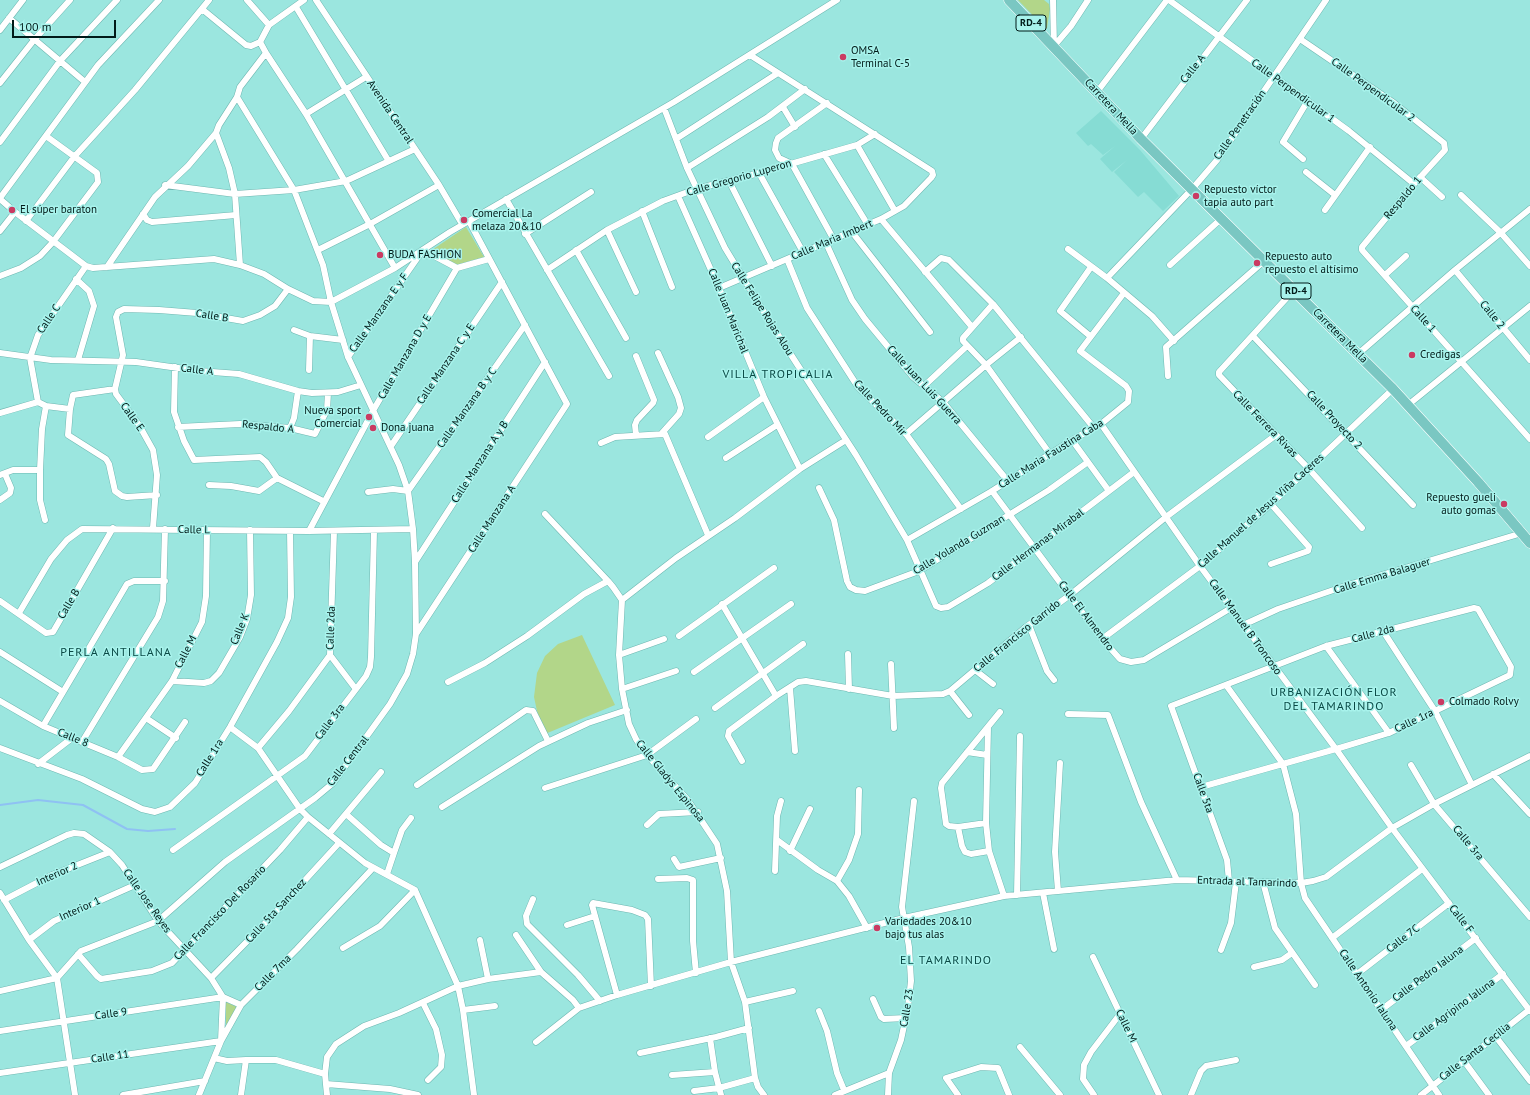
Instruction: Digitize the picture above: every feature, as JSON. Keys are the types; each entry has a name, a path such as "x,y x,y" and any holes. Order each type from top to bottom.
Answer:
{"main road":[{"name":"Carretera Mella","path":"1009,0 1141,139 1193,188 1264,261 1394,389 1478,482 1530,543"}],"street":[{"path":"0,30 23,0"},
{"path":"0,83 34,40 70,0"},
{"path":"0,142 60,60 117,0"},
{"path":"159,0 110,51 0,198 26,221 86,266 93,268 214,259 240,265 264,274 288,289 313,301 331,302 395,268 462,224 664,108 837,0"},
{"path":"26,221 74,157 135,90 209,0"},
{"path":"247,0 269,25"},
{"path":"202,9 246,45 251,46 260,42 269,25 304,0"},
{"name":"Avenida Central","path":"316,0 439,185 462,224"},
{"path":"1054,46 1071,26 1088,0"},
{"path":"1097,92 1168,0"},
{"name":"Calle Perpendicular 1","path":"1168,0 1370,147 1414,184"},
{"name":"Calle A","path":"1141,139 1247,0"},
{"name":"Calle Penetración","path":"1107,278 1193,188 1217,160 1326,0"},
{"path":"1052,1 1054,46"},
{"path":"296,6 388,160"},
{"path":"9,18 86,82"},
{"name":"Calle Perpendicular 2","path":"1300,39 1394,103 1444,143"},
{"path":"260,42 306,114 395,268"},
{"path":"107,267 143,214 165,185 188,166 216,133 219,125 237,97 240,86 266,53"},
{"path":"750,54 875,134"},
{"path":"676,140 778,73"},
{"path":"306,114 366,77"},
{"path":"687,168 783,107 805,89"},
{"name":"Calle Central","path":"57,978 78,954 158,921 225,862 300,809 333,783 390,704 407,674 413,654 416,634 413,529 408,491 374,409 348,357 331,302 318,250 294,190 237,97"},
{"path":"1303,159 1284,143 1283,140 1307,102"},
{"path":"827,103 796,127 778,138 776,150 778,158 792,164 834,240"},
{"path":"783,107 796,127"},
{"name":"Calle Felipe Rojas Alou","path":"664,108 696,189 742,278 846,440 907,540 919,571 936,606"},
{"path":"216,133 229,168 235,194 240,265"},
{"name":"Calle Gregorio Luperon","path":"547,270 607,230 663,201 696,189 857,145 875,134"},
{"name":"Calle Maria Imbert","path":"719,288 868,225 904,206 931,178 933,174 932,171 875,134"},
{"path":"0,276 30,263 53,242 98,182 97,173 46,136"},
{"name":"Respaldo 1","path":"1363,253 1362,247 1414,184 1445,150 1444,143"},
{"path":"857,145 895,211"},
{"path":"1325,210 1370,147"},
{"path":"165,185 235,194 294,190 346,181 388,160 415,149"},
{"path":"824,154 868,225"},
{"path":"1306,172 1336,195"},
{"path":"759,173 803,252"},
{"path":"1420,177 1442,197"},
{"path":"729,181 772,266"},
{"path":"318,250 370,224 439,185"},
{"path":"525,234 592,192"},
{"path":"1461,195 1500,232 1530,266"},
{"name":"Calle Juan Marichal","path":"678,196 719,288 764,397 777,426 800,469"},
{"path":"506,199 609,376"},
{"path":"1358,354 1500,232 1530,209"},
{"path":"0,231 15,212"},
{"path":"642,212 672,287"},
{"path":"143,214 147,220 152,222 236,216"},
{"path":"1170,265 1222,218"},
{"path":"881,219 972,328"},
{"path":"469,221 545,362"},
{"path":"607,230 636,292"},
{"path":"852,232 930,332"},
{"name":"Calle Juan Luis Guerra","path":"826,243 852,300 865,319 914,378 943,402 1007,480"},
{"path":"1068,249 1107,278 1152,316 1174,341"},
{"path":"423,250 457,268 489,259"},
{"name":"Calle Manzana E y F","path":"348,357 423,250"},
{"path":"576,250 626,338"},
{"name":"Calle 1","path":"1363,253 1385,275 1530,439"},
{"path":"1385,275 1406,256"},
{"path":"925,272 941,258 945,258 993,304 1094,428"},
{"name":"Calle Pedro Mir","path":"787,259 807,308 854,381 906,434 961,509"},
{"path":"1168,376 1166,349 1264,261"},
{"name":"Calle C","path":"38,402 30,358 38,335 86,266"},
{"path":"1090,336 1060,311 1091,266"},
{"name":"Calle Manzana D y E","path":"309,531 323,501 374,409 457,268"},
{"name":"Calle 2","path":"1455,270 1530,360"},
{"path":"76,279 89,291 94,306 78,360"},
{"name":"Calle Manzana C y E","path":"390,446 502,282"},
{"name":"Calle B","path":"124,309 185,312 243,321 260,315 275,306 288,289"},
{"path":"1253,336 1294,290"},
{"name":"Calle Maria Faustina Caba","path":"907,540 992,491 1007,480 1072,440 1101,424 1128,402 1129,391 1126,386 1080,352 1090,336 1124,293"},
{"path":"993,304 963,338 968,346 986,365 1050,454"},
{"path":"1408,405 1463,362 1530,306"},
{"name":"Calle E","path":"124,309 118,312 116,316 123,361 115,389 119,400 139,425 153,450 157,476 157,495 153,528"},
{"name":"Calle Manzana B y C","path":"408,491 525,325"},
{"path":"294,330 310,336 342,340"},
{"path":"309,370 310,336"},
{"name":"Calle Ferrera Rivas","path":"1253,336 1219,372 1219,375 1308,468 1362,528"},
{"name":"Calle Proyecto 2","path":"1253,336 1347,434 1413,506"},
{"path":"906,434 1021,337"},
{"path":"924,386 968,346"},
{"name":"Calle A","path":"0,352 30,358 123,361 239,374 298,391 328,393 361,385"},
{"path":"601,443 611,437 662,433 679,414 681,408 678,397 658,353"},
{"path":"636,356 654,400 637,420 635,425 636,435"},
{"name":"Calle Manzana A","path":"416,634 568,404 545,362"},
{"name":"Calle Manzana A y B","path":"414,562 545,362"},
{"path":"176,367 174,412 178,427 191,457 198,461 260,457 266,462 277,478 323,501"},
{"path":"115,389 72,395 68,435 106,459 109,464 115,491 122,496 157,495"},
{"name":"Calle Manuel de Jesus Viña Caceres","path":"1102,639 1200,566 1271,504 1394,389"},
{"path":"290,428 294,418 298,391"},
{"name":"Respaldo A","path":"178,427 240,424 290,428 312,434 317,432 328,410 328,393"},
{"path":"708,438 764,397"},
{"path":"0,413 38,402 46,406 70,409"},
{"path":"45,520 40,500 40,470 42,428 46,406"},
{"name":"Calle Manuel B Troncoso","path":"1101,424 1200,566 1392,828"},
{"path":"726,458 777,426"},
{"path":"662,433 665,434 708,535"},
{"name":"Calle Francisco Garrido","path":"742,761 728,736 728,733 776,696 798,682 806,681 892,696 944,694 950,691 1029,625 1070,595 1166,517 1276,435"},
{"path":"545,514 608,581 622,600 708,535 735,518 800,469 846,440"},
{"path":"1072,440 1109,491"},
{"name":"Calle Yolanda Guzman","path":"819,488 834,520 844,571 850,587 856,590 865,591 919,571 1049,490 1088,462"},
{"path":"0,500 10,493 11,488 3,474 13,470 40,470"},
{"name":"Calle Hermanas Mirabal","path":"936,606 941,608 948,607 988,583 1134,472"},
{"path":"209,485 231,486 259,491 277,478"},
{"path":"368,492 393,489 408,491"},
{"name":"Calle El Almendro","path":"992,491 1102,639 1120,659 1131,662 1144,660 1232,608"},
{"path":"1271,504 1309,547 1308,551 1271,564"},
{"name":"Calle B","path":"19,613 46,633 53,632 113,528"},
{"name":"Calle L","path":"19,613 51,559 75,533 82,529 153,528 309,531 413,529"},
{"path":"82,742 158,618 164,601 165,529"},
{"name":"Calle M","path":"118,757 172,681 202,622 206,596 208,530"},
{"name":"Calle K","path":"172,681 204,683 211,681 219,673 240,637 246,619 251,595 250,530"},
{"name":"Calle 2da","path":"258,748 289,711 330,655 334,530"},
{"name":"Calle 3ra","path":"173,850 305,756 355,688 366,676 371,657 374,530"},
{"name":"Calle 1ra","path":"0,748 38,764 82,779 142,809 155,812 170,807 195,783 230,727 277,642 288,618 291,597 290,531"},
{"name":"Calle Emma Balaguer","path":"1244,625 1278,609 1348,585 1522,533"},
{"path":"679,636 774,568"},
{"path":"43,726 127,584 134,581 165,581"},
{"path":"448,682 485,663 527,636 584,594 608,581"},
{"name":"Calle Gladys Espinosa","path":"622,600 619,654 622,689 629,724 636,740 647,755 698,812 717,844 727,891 731,962 745,1002 755,1078 758,1087 764,1095"},
{"path":"0,601 19,613"},
{"path":"722,604 776,696"},
{"path":"694,672 791,604"},
{"name":"Calle 2da","path":"1171,706 1326,646 1474,608 1478,609 1511,667 1512,671 1510,675"},
{"path":"1029,625 1047,671 1054,680"},
{"path":"1383,631 1436,711 1472,785"},
{"path":"619,654 664,639"},
{"path":"715,708 803,644"},
{"path":"1326,646 1389,732"},
{"path":"0,652 63,692"},
{"path":"848,654 849,688"},
{"path":"330,655 355,688"},
{"path":"891,664 894,728"},
{"path":"975,670 993,684"},
{"path":"622,689 676,671"},
{"name":"Calle 1ra","path":"1201,787 1336,750 1389,732 1510,675"},
{"path":"1226,685 1283,764"},
{"path":"790,688 795,751"},
{"path":"950,691 969,715"},
{"name":"Calle 8","path":"0,701 43,726 118,757 142,770 148,771 154,769 176,738"},
{"name":"Calle 5ta","path":"1171,706 1227,860 1229,881"},
{"path":"418,785 526,710 533,711 548,741"},
{"path":"442,807 487,777 548,741 588,723 627,710"},
{"path":"986,823 958,827 952,827 946,824 941,788 942,782 1000,712"},
{"path":"1068,714 1108,715 1141,802 1177,880"},
{"path":"146,718 176,738 185,722"},
{"path":"545,788 647,755 696,719"},
{"path":"230,727 258,748 300,809 308,817 339,843 373,868 415,890 419,895 458,986 463,1010 474,1095"},
{"path":"988,727 986,823 989,851 1004,896"},
{"path":"1017,895 1020,736"},
{"path":"38,764 72,738"},
{"path":"967,752 987,755"},
{"name":"Entrada al Tamarindo","path":"536,1042 579,1008 617,995 731,962 904,918 1004,896 1177,880 1301,883 1326,877 1392,828 1434,804 1530,756"},
{"path":"1058,891 1055,852 1060,763"},
{"name":"Calle Antonio Ialuna","path":"1283,764 1296,814 1301,883 1305,898 1439,1095"},
{"name":"Calle 3ra","path":"1411,765 1434,804 1530,917"},
{"path":"329,834 381,772"},
{"path":"1493,774 1530,814"},
{"path":"837,881 849,860 858,834 859,790"},
{"name":"Calle 23","path":"888,1095 889,1073 901,1040 906,1018 911,981 909,947 902,907 914,800"},
{"path":"775,871 777,816 781,801"},
{"path":"790,851 810,809"},
{"path":"647,825 659,814 698,812"},
{"path":"346,814 377,841 394,853"},
{"name":"Calle Francisco Del Rosario","path":"78,954 101,979 128,976 163,968 172,963 280,850 308,817"},
{"path":"387,874 402,830 411,818"},
{"path":"958,827 962,846 965,852 971,854 989,851"},
{"name":"Calle F","path":"1392,828 1530,1010"},
{"name":"Calle Jose Reyes","path":"0,867 67,835 74,833 84,834 110,852 122,865 158,921 211,978 223,997"},
{"path":"777,840 790,851 837,881 849,896 866,928"},
{"name":"Calle 5ta Sanchez","path":"211,978 275,913 339,843"},
{"name":"Interior 2","path":"4,900 52,875 110,852"},
{"path":"674,858 677,866 681,867 721,858"},
{"name":"Calle 7ma","path":"199,1095 221,1041 241,1005 297,949 373,868"},
{"path":"1332,938 1422,868"},
{"path":"658,879 687,878 693,880 693,941 696,973"},
{"path":"1220,950 1231,923 1236,882"},
{"path":"1263,882 1275,928 1315,985"},
{"name":"Interior 1","path":"28,940 54,921 134,885"},
{"path":"343,948 380,926 415,890"},
{"path":"0,893 28,940 57,978 74,1095"},
{"path":"1043,893 1054,949"},
{"path":"533,899 526,916 527,924 578,975 600,1001"},
{"path":"617,995 592,905 596,903 645,915 648,918 651,986"},
{"name":"Calle 7C","path":"1357,974 1449,903"},
{"path":"567,925 595,916"},
{"path":"516,935 541,972 573,1000 579,1008"},
{"name":"Calle Pedro Ialuna","path":"1381,1010 1476,938"},
{"path":"480,940 488,979"},
{"path":"1254,966 1282,960 1292,953"},
{"name":"Calle M","path":"1093,957 1159,1095"},
{"path":"327,1095 324,1074 328,1057 336,1044 364,1026 423,1003 458,986 488,979 541,972"},
{"name":"Calle Agripino Ialuna","path":"1406,1046 1503,974"},
{"path":"0,991 57,978"},
{"path":"745,1002 793,991"},
{"path":"221,1041 223,997 241,1005"},
{"name":"Calle 9","path":"0,1031 223,997"},
{"path":"873,999 881,1017 884,1019 906,1018"},
{"path":"423,1003 436,1029 442,1055 441,1067 428,1080"},
{"path":"463,1010 495,1006"},
{"name":"Calle Santa Cecilia","path":"1421,1095 1530,1010"},
{"path":"819,1011 837,1073 844,1090"},
{"path":"1094,1095 1083,1080 1084,1065 1091,1052 1120,1014"},
{"path":"640,1053 749,1028"},
{"path":"1496,1036 1530,1081"},
{"path":"710,1038 715,1072 721,1095"},
{"name":"Calle 11","path":"0,1073 221,1041"},
{"path":"1020,1047 1060,1095"},
{"path":"214,1058 227,1061 276,1060 324,1074"},
{"path":"241,1095 246,1060"},
{"path":"1192,1095 1201,1071 1206,1066 1236,1060"},
{"path":"1464,1061 1489,1095"},
{"path":"958,1095 946,1078 981,1066 998,1068 1009,1095"},
{"path":"672,1076 715,1072"},
{"path":"835,1095 844,1090 889,1073"},
{"path":"694,1092 719,1088 755,1078"},
{"path":"123,1095 205,1081"},
{"path":"326,1084 390,1089 418,1095"}],"shaded area":[{"path":"1101,111 1140,150 1179,196 1163,211 1144,192 1138,197 1114,172 1127,160 1112,172 1100,159 1115,146 1103,155 1091,144 1088,146 1076,133"}],"green space":[{"path":"1018,0 1044,0 1049,4 1050,9 1046,29"},
{"path":"466,227 484,257 456,265 432,250"},
{"path":"582,635 615,705 545,734 534,697 537,673 545,656 558,644"},
{"path":"226,1002 237,1007 226,1029"}],"waterway":[{"path":"0,805 38,800 83,805 127,829 148,831 175,829"}],"place":[{"name":"OMSA Terminal C-5","path":"843,57"},
{"name":"Repuesto víctor tapia auto part","path":"1196,196"},
{"name":"El súper baraton","path":"12,210"},
{"name":"Comercial La melaza 20&10","path":"464,220"},
{"name":"BUDA FASHION","path":"380,255"},
{"name":"Repuesto auto repuesto el altísimo","path":"1257,263"},
{"name":"Credigas","path":"1412,355"},
{"name":"Nueva sport Comercial","path":"369,417"},
{"name":"Dona juana","path":"373,428"},
{"name":"Repuesto gueli auto gomas","path":"1504,504"},
{"name":"Colmado Rolvy","path":"1441,702"},
{"name":"Variedades 20&10 bajo tus alas","path":"877,928"}],"district":[{"name":"VILLA TROPICALIA","path":"778,375"},
{"name":"PERLA ANTILLANA","path":"116,653"},
{"name":"URBANIZACIÓN FLOR DEL TAMARINDO","path":"1334,700"},
{"name":"EL TAMARINDO","path":"946,961"}]}
